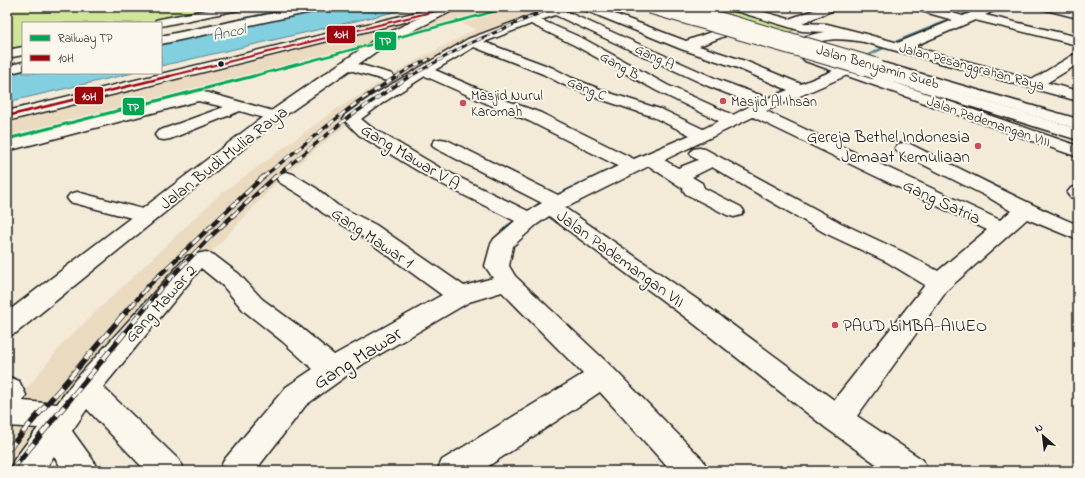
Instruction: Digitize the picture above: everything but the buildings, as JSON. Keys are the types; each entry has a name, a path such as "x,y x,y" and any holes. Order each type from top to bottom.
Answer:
{"main road":[{"path":"162,24 238,7"},
{"path":"162,24 248,7"},
{"path":"162,34 286,7"},
{"path":"162,40 321,7"},
{"path":"162,72 380,21 397,13 404,7"},
{"path":"7,116 452,7"},
{"name":"Jalan Budi Mulia Raya","path":"7,326 274,116 382,41 452,7"},
{"path":"586,7 686,46 740,64 795,87"},
{"path":"650,7 867,70 1078,135"},
{"name":"Jalan Pademangan VIII","path":"663,7 695,17 717,28 847,70 1078,152"},
{"name":"Jalan Benyamin Sueb","path":"679,7 881,62 1078,112"},
{"name":"Jalan Benyamin Sueb","path":"705,7 1078,124"},
{"path":"734,7 804,27 827,28 865,38"},
{"path":"790,23 832,7"},
{"path":"918,7 1073,40"},
{"path":"1046,7 1078,14"},
{"path":"900,46 965,18 997,8"},
{"path":"424,70 474,42 560,9"},
{"name":"Gang A","path":"560,9 587,24 761,104"},
{"path":"965,18 1043,40"},
{"name":"Gang B","path":"531,20 579,42 662,88 728,119"},
{"path":"686,46 726,31"},
{"path":"810,58 799,46 813,37 829,34 865,38"},
{"name":"Jalan Pesanggrahan Raya","path":"865,38 900,46 1078,96"},
{"name":"Gang C","path":"474,42 495,52 548,71 599,94 657,113 694,136 713,160 833,228 895,257 940,283"},
{"path":"7,54 22,51"},
{"path":"7,59 22,56"},
{"path":"1035,84 1078,58"},
{"path":"348,65 387,77"},
{"path":"7,70 22,66"},
{"path":"424,70 496,102 535,117 627,163"},
{"name":"Gang Mawar V A","path":"424,70 378,99 351,120 365,131 435,173 524,218"},
{"name":"Jalan Pademangan VII","path":"847,70 795,87 650,159 627,163 552,202 900,468"},
{"path":"7,75 22,72"},
{"path":"7,108 152,74"},
{"path":"7,146 198,96 204,96 274,116"},
{"name":"Gang Satria","path":"761,104 1002,229"},
{"path":"164,135 240,106"},
{"path":"441,144 487,166 552,202"},
{"path":"904,148 995,193 1024,210 1078,232"},
{"path":"650,159 695,187 693,190 734,211"},
{"path":"677,176 713,160"},
{"name":"Gang Mawar 1","path":"286,178 309,192 330,208 368,230 460,296"},
{"path":"76,198 147,216"},
{"path":"552,202 524,218 502,244 497,266 507,282 603,376 692,471"},
{"path":"837,419 940,283 1024,210"},
{"name":"Gang Mawar 2","path":"25,471 85,388 195,261 206,260 231,280 252,305 290,334 332,370"},
{"name":"Gang Mawar","path":"235,471 296,396 332,370 353,356 460,296 507,282"},
{"path":"453,471 603,376"},
{"path":"7,388 9,389 11,395 7,404"},
{"path":"85,388 168,471"},
{"path":"7,413 59,424 82,471"}],"shaded area":[{"path":"452,7 562,7 424,68 374,102 281,178 85,387 20,471 7,471 7,414 63,343 218,196 335,110 419,59 476,29 459,22 7,142 7,116"}],"green space":[{"path":"7,7 238,7 162,23 22,22 22,51 7,54"},
{"path":"676,7 730,7 799,27 788,33"}],"water":[{"name":"Ancol","path":"295,7 416,7 162,66 162,35"},
{"path":"22,64 22,74 129,74 7,102 7,67"}],"waterway":[{"path":"859,59 900,40 982,7"},
{"path":"817,78 841,67"},
{"path":"527,213 541,203 619,166"},
{"path":"501,234 508,226 519,219"}],"railway":[{"path":"409,77 468,44 554,7"},
{"path":"396,77 408,69 429,59"},
{"path":"263,177 356,103 397,76"},
{"path":"275,177 350,116 410,76"},
{"path":"130,308 149,285 264,176"},
{"path":"145,308 160,289 212,235 276,176"},
{"path":"7,451 130,307"},
{"path":"11,471 146,307"}],"rail line":[{"name":"TP","path":"7,139 289,67 511,7"}],"transit line":[{"name":"10H","path":"7,116 452,7"}],"place":[{"name":"Masjid Al Ihsan","path":"723,101"},
{"name":"Masjid Nurul Karomah","path":"463,103"},
{"name":"Gereja Bethel Indonesia Jemaat Kemuliaan","path":"978,146"},
{"name":"PAUD biMBA-AIUEO","path":"835,325"}]}
